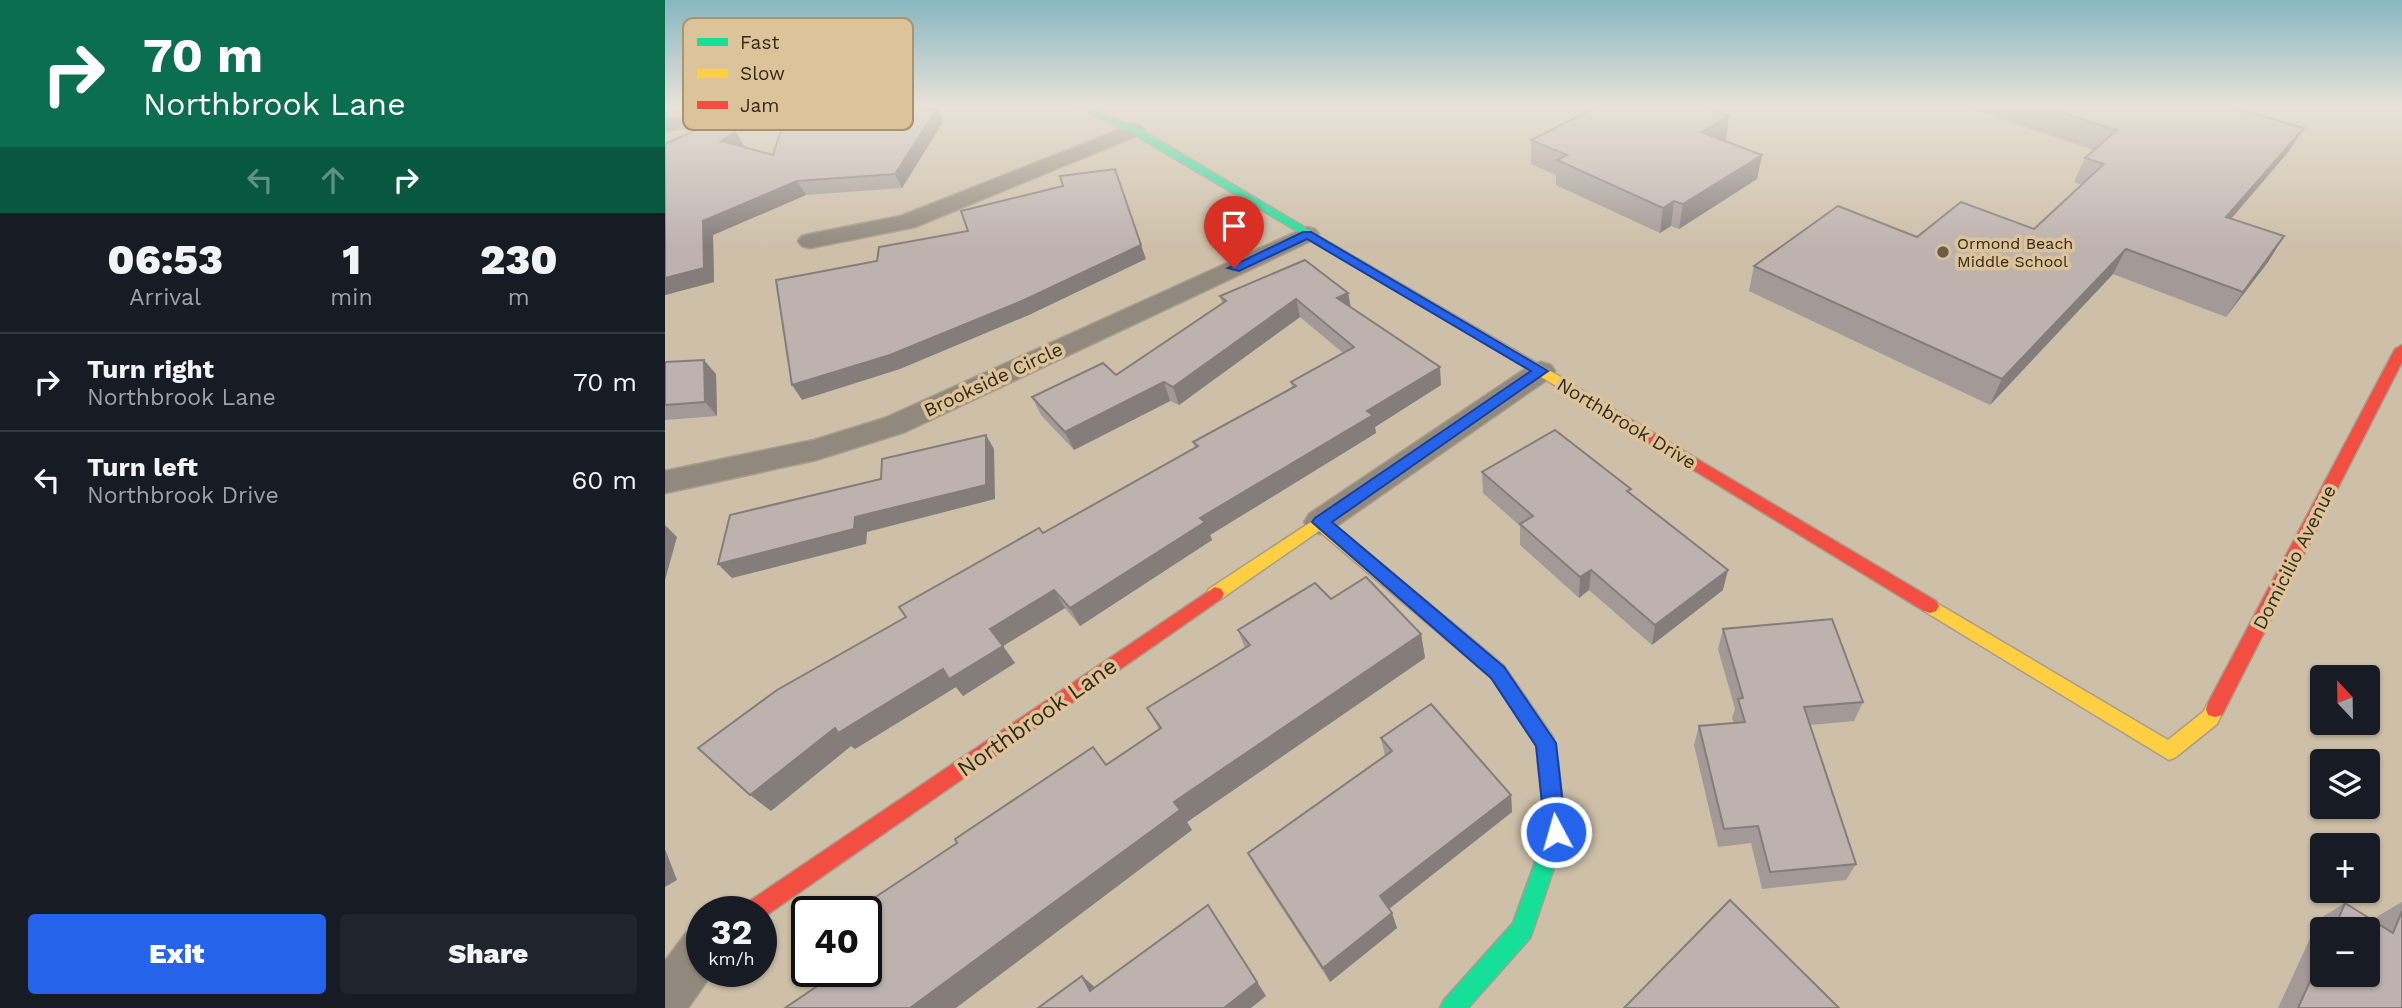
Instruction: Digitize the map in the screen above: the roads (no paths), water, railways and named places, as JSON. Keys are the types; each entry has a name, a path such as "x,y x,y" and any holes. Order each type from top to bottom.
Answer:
{"street":[{"path":"810,241 907,222 1077,153"},
{"name":"Northbrook Drive","path":"1172,153 1541,371 2169,751"},
{"name":"Brookside Circle","path":"665,482 816,450 895,425 1307,234"},
{"name":"Domicilio Avenue","path":"2169,751 2210,718 2402,349"},
{"name":"Northbrook Lane","path":"776,896 1541,371"},
{"path":"1320,522 1498,672 1546,743 1556,832 1522,930 1453,1008"},
{"path":"665,1000 686,970"}],"place":[{"name":"Ormond Beach Middle School","path":"1943,252"}]}
